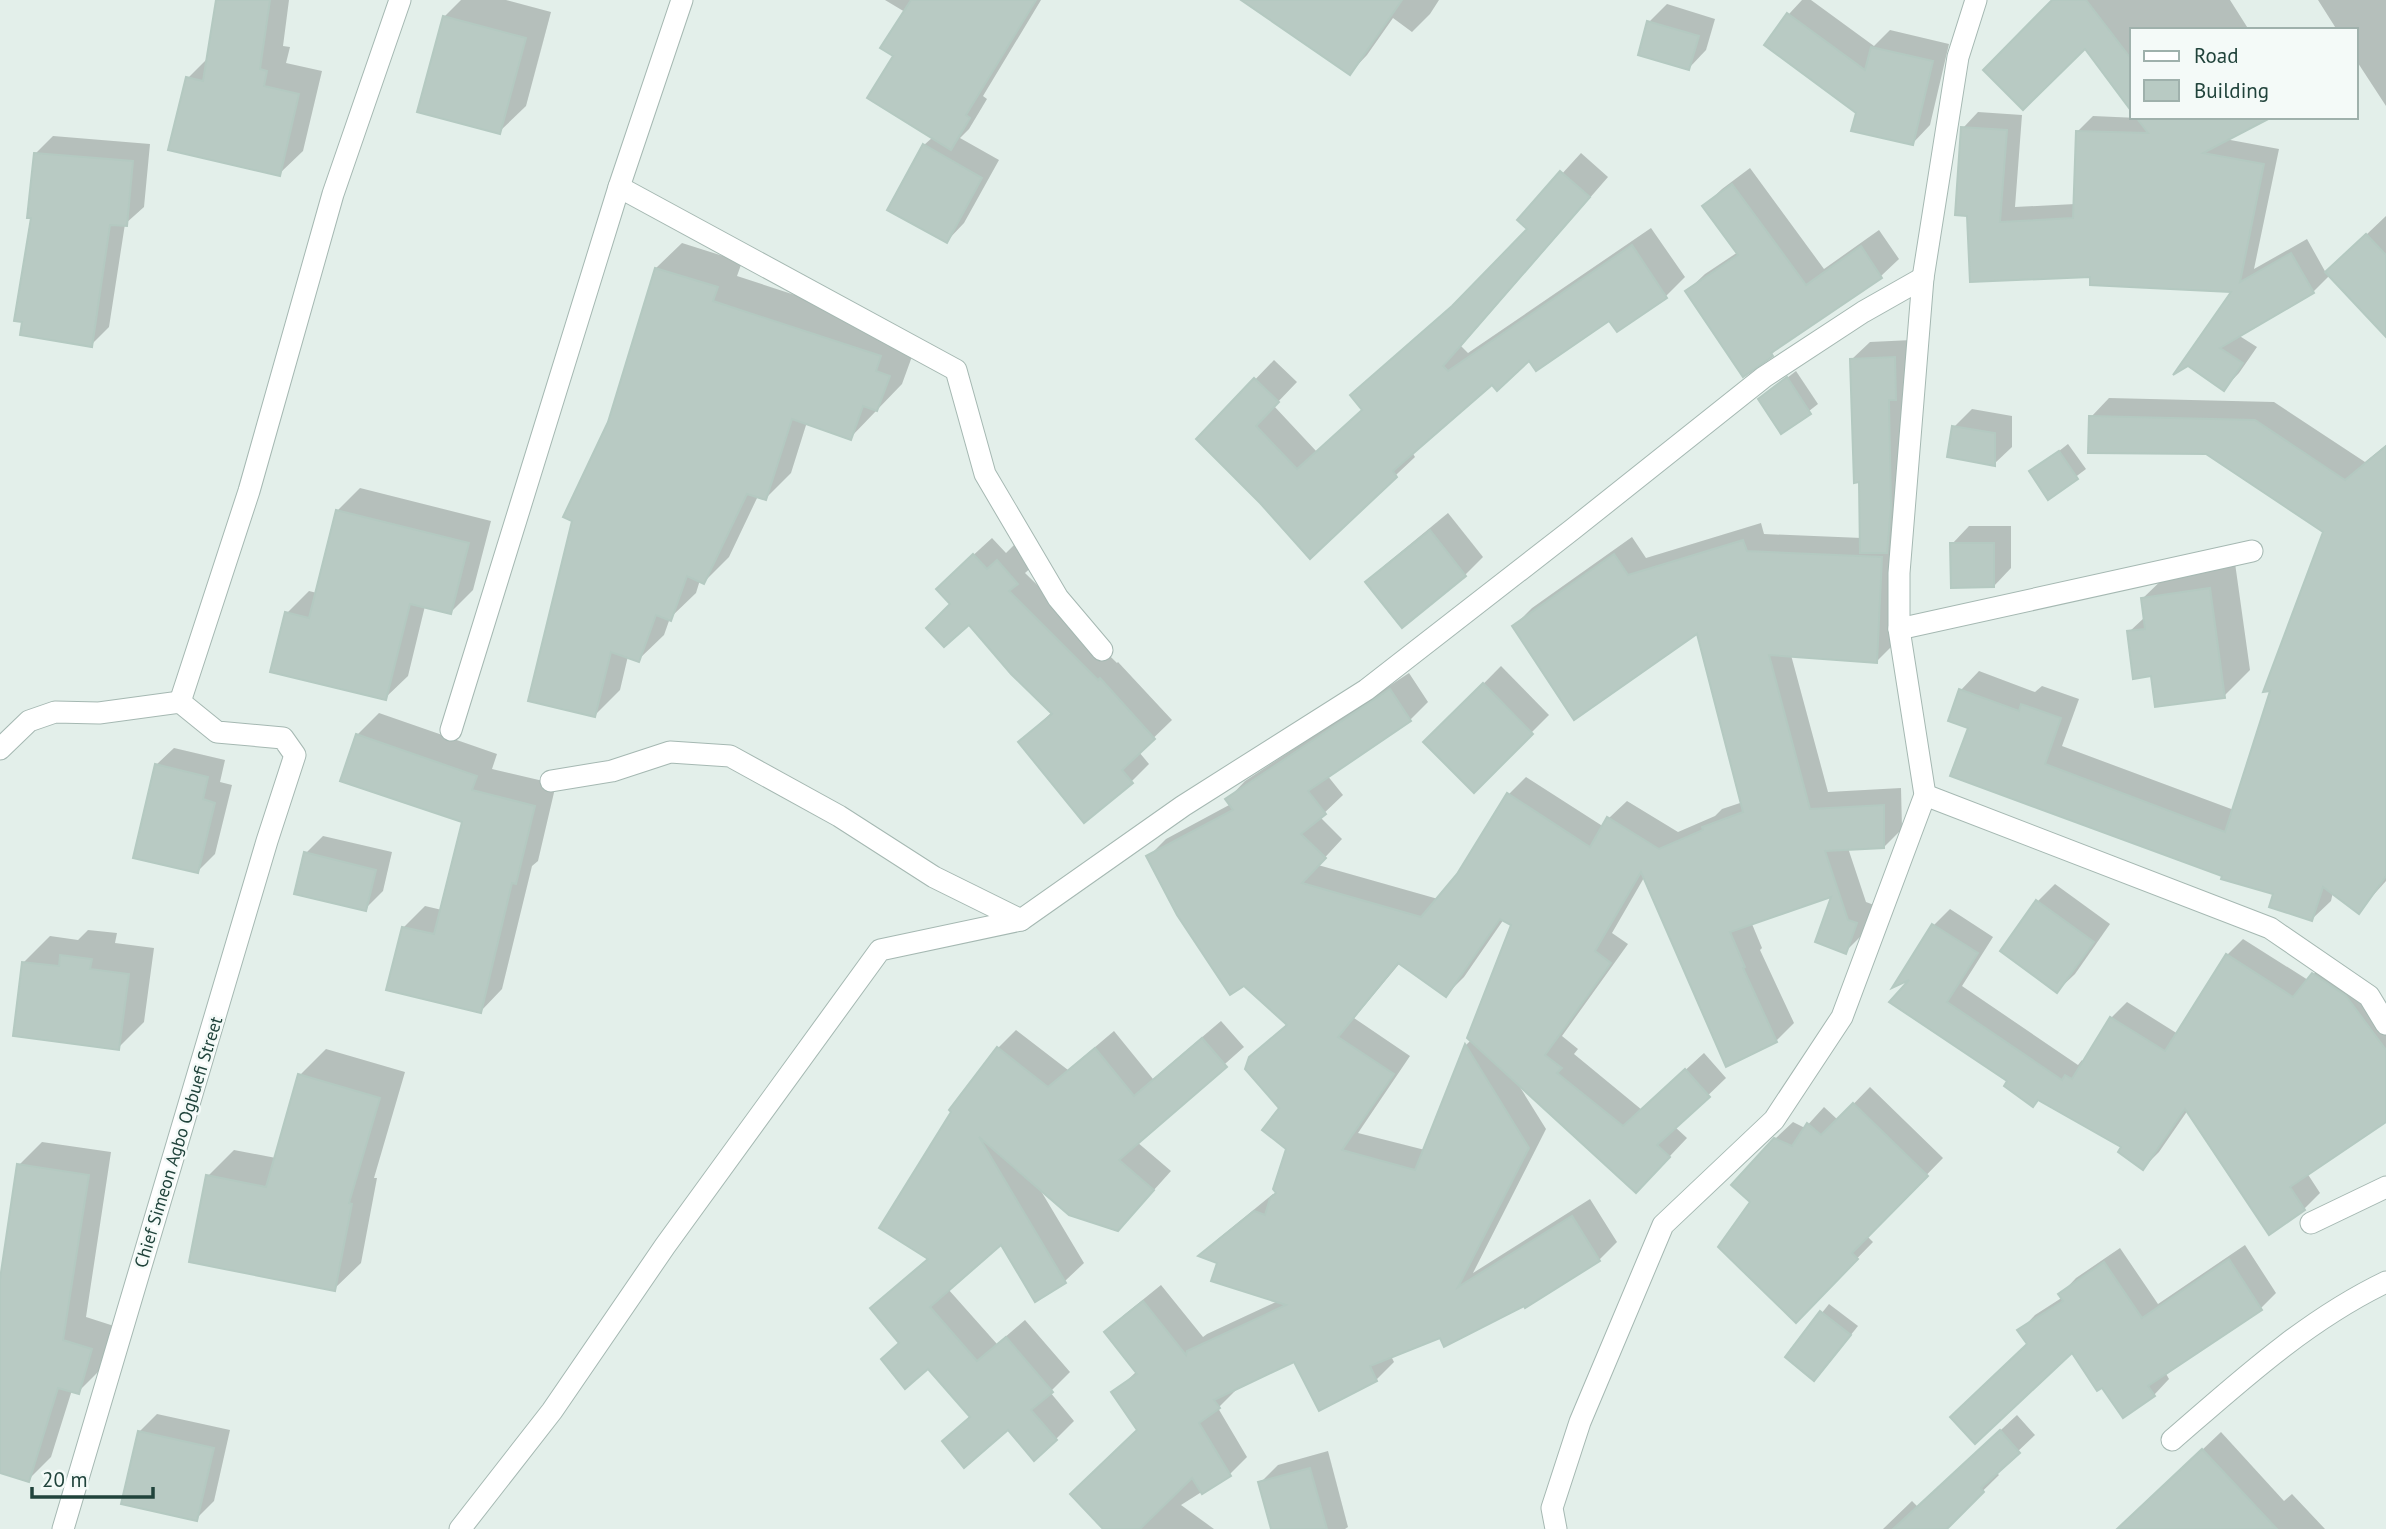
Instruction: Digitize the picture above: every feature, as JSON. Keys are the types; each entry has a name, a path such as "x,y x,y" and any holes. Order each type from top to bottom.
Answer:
{"street":[{"path":"0,749 29,721 55,712 99,713 180,702 249,491 333,194 400,0"},
{"path":"451,730 619,187 682,0"},
{"path":"1556,1529 1552,1508 1580,1422 1664,1225 1774,1120 1842,1017 1925,795 1899,629 1899,573 1923,278 1958,57 1976,0"},
{"path":"619,187 956,370 985,474 1058,598 1102,650"},
{"path":"460,1529 552,1411 673,1235 880,950 1021,920 1184,806 1366,690 1764,377 1863,312 1923,278"},
{"path":"1899,629 2252,551"},
{"name":"Chief Simeon Agbo Ogbuefi Street","path":"63,1529 267,841 295,755 283,738 217,732 180,702"},
{"path":"551,781 612,771 670,752 730,756 839,816 934,877 1021,920"},
{"path":"1925,795 2270,929 2369,996 2386,1024"},
{"path":"2311,1223 2386,1187"},
{"path":"2172,1440 2269,1356 2351,1299 2386,1282"}],"building":[{"path":"216,0 270,0 260,69 267,71 264,86 299,94 280,176 168,150 186,77 203,81"},
{"path":"911,0 1036,0 966,115 970,118 951,150 867,98 893,56 880,48"},
{"path":"1241,0 1402,0 1350,75"},
{"path":"2052,0 2086,0 2130,57 2130,109 2085,49 2023,110 1983,70"},
{"path":"1787,13 1865,70 1871,47 1933,61 1913,145 1851,131 1856,113 1764,45"},
{"path":"443,16 526,38 500,134 417,112"},
{"path":"1647,21 1699,36 1689,70 1638,55"},
{"path":"2138,119 2268,119 2203,153 2264,164 2240,282 2291,253 2314,293 2220,348 2243,363 2224,391 2188,366 2173,375 2231,292 2090,285 2090,277 1970,282 1967,216 1955,215 1961,127 2007,130 2000,222 2073,218 2076,131 2148,133"},
{"path":"923,144 982,178 947,243 887,210"},
{"path":"34,153 133,161 127,226 110,225 92,347 20,335 22,322 14,321 31,218 27,218"},
{"path":"1560,171 1590,197 1443,366 1448,371 1632,245 1667,298 1617,332 1609,321 1536,371 1529,361 1497,391 1492,385 1393,471 1397,477 1310,559 1260,503 1196,439 1254,378 1279,402 1256,426 1297,469 1362,410 1350,395 1452,306 1527,229 1517,220"},
{"path":"1732,184 1806,285 1861,246 1882,278 1771,353 1773,356 1743,377 1685,291 1738,255 1702,206"},
{"path":"2366,234 2386,255 2386,337 2325,272"},
{"path":"655,268 718,287 713,301 881,356 876,371 890,376 877,411 863,406 851,440 792,419 766,500 747,494 704,584 687,576 671,621 656,615 639,662 611,652 595,717 528,701 572,521 563,517 608,422"},
{"path":"1895,357 1896,400 1889,400 1891,507 1887,553 1860,553 1859,482 1854,483 1850,359"},
{"path":"1787,377 1811,414 1781,434 1758,399"},
{"path":"2089,416 2255,420 2345,480 2386,446 2386,876 2359,914 2323,887 2312,921 2269,907 2273,894 2221,879 2222,876 1950,776 1968,728 1948,721 1959,689 2019,711 2021,704 2061,718 2045,764 2225,832 2270,691 2263,692 2323,532 2206,454 2088,453"},
{"path":"1952,426 1995,433 1995,466 1947,457"},
{"path":"2059,451 2078,479 2048,500 2029,471"},
{"path":"336,510 469,543 451,614 410,604 386,700 270,672 285,612 309,618"},
{"path":"1430,530 1466,576 1402,628 1365,582"},
{"path":"1743,540 1747,551 1882,557 1877,663 1769,655 1810,809 1884,805 1884,848 1825,851 1848,920 1857,923 1846,954 1815,942 1831,897 1730,932 1745,967 1743,968 1777,1042 1726,1067 1641,872 1595,951 1611,963 1545,1055 1562,1068 1557,1073 1623,1126 1685,1069 1710,1097 1657,1145 1670,1157 1636,1193 1467,1038 1511,925 1500,919 1446,997 1398,963 1338,1037 1394,1074 1342,1150 1415,1170 1465,1044 1529,1148 1458,1287 1572,1216 1600,1261 1525,1308 1524,1306 1444,1347 1440,1338 1370,1366 1377,1381 1319,1411 1294,1362 1214,1400 1220,1408 1199,1423 1231,1476 1202,1494 1192,1478 1140,1529 1103,1529 1070,1494 1137,1430 1111,1392 1137,1374 1104,1332 1143,1301 1186,1355 1187,1351 1286,1305 1211,1281 1217,1263 1198,1256 1254,1211 1265,1215 1270,1198 1276,1193 1273,1189 1286,1149 1262,1130 1279,1108 1245,1069 1249,1057 1287,1025 1244,986 1230,995 1177,915 1146,856 1233,810 1225,799 1390,689 1411,721 1308,791 1326,814 1301,834 1326,858 1302,883 1421,917 1457,874 1507,793 1590,847 1607,817 1659,849 1703,830 1702,827 1743,812 1697,634 1574,720 1512,626 1614,554 1628,575"},
{"path":"1950,543 1994,543 1994,587 1951,588"},
{"path":"973,554 987,569 997,560 1018,584 1009,591 1098,680 1100,678 1155,739 1122,770 1133,783 1084,823 1018,742 1052,714 1011,674 969,625 944,647 926,628 950,604 936,589"},
{"path":"2210,588 2225,698 2155,707 2151,676 2133,679 2127,631 2145,629 2141,598"},
{"path":"1483,683 1533,734 1474,793 1423,742"},
{"path":"356,734 477,776 472,790 535,806 516,884 512,883 481,1013 386,990 402,927 434,934 462,822 340,781"},
{"path":"155,764 208,777 203,799 215,803 198,873 133,858"},
{"path":"304,852 376,870 366,911 294,894"},
{"path":"2036,900 2094,942 2057,993 2000,951"},
{"path":"1932,924 1978,953 1947,1002 2062,1080 2065,1075 2072,1079 2110,1017 2165,1051 2226,954 2293,997 2312,973 2346,996 2386,1050 2386,1122 2290,1187 2305,1210 2269,1235 2185,1109 2143,1170 2118,1152 2121,1147 2038,1100 2033,1107 2004,1086 2007,1081 1889,1002 1909,980 1892,988"},
{"path":"60,955 92,959 90,969 129,974 119,1050 13,1036 22,962 59,966"},
{"path":"1202,1038 1227,1067 1119,1160 1154,1190 1118,1231 1069,1215 979,1137 1066,1283 1035,1302 1001,1245 930,1307 977,1361 1006,1337 1053,1392 1031,1410 1057,1440 1034,1461 1008,1430 964,1468 942,1441 970,1417 928,1369 905,1389 881,1359 899,1343 870,1308 928,1259 879,1228 951,1112 949,1110 997,1047 1048,1087 1095,1048 1134,1096"},
{"path":"298,1074 380,1098 349,1203 352,1204 335,1291 189,1262 206,1175 266,1187"},
{"path":"1853,1103 1928,1176 1852,1253 1858,1259 1796,1323 1718,1247 1750,1202 1731,1185 1774,1138 1792,1146 1807,1123 1821,1135"},
{"path":"17,1164 89,1175 63,1340 92,1349 79,1394 58,1388 29,1482 0,1473 0,1279"},
{"path":"2229,1259 2262,1310 2148,1386 2155,1396 2123,1418 2102,1388 2097,1391 2072,1353 1975,1444 1950,1417 2027,1344 2017,1330 2063,1301 2058,1294 2104,1262 2142,1318"},
{"path":"1820,1311 1851,1335 1814,1381 1785,1357"},
{"path":"2000,1430 2020,1453 1981,1488 1984,1492 1947,1529 1893,1529"},
{"path":"138,1431 214,1448 197,1521 121,1504"},
{"path":"2202,1449 2277,1529 2117,1529"},
{"path":"1310,1468 1327,1529 1271,1529 1258,1482"}]}
